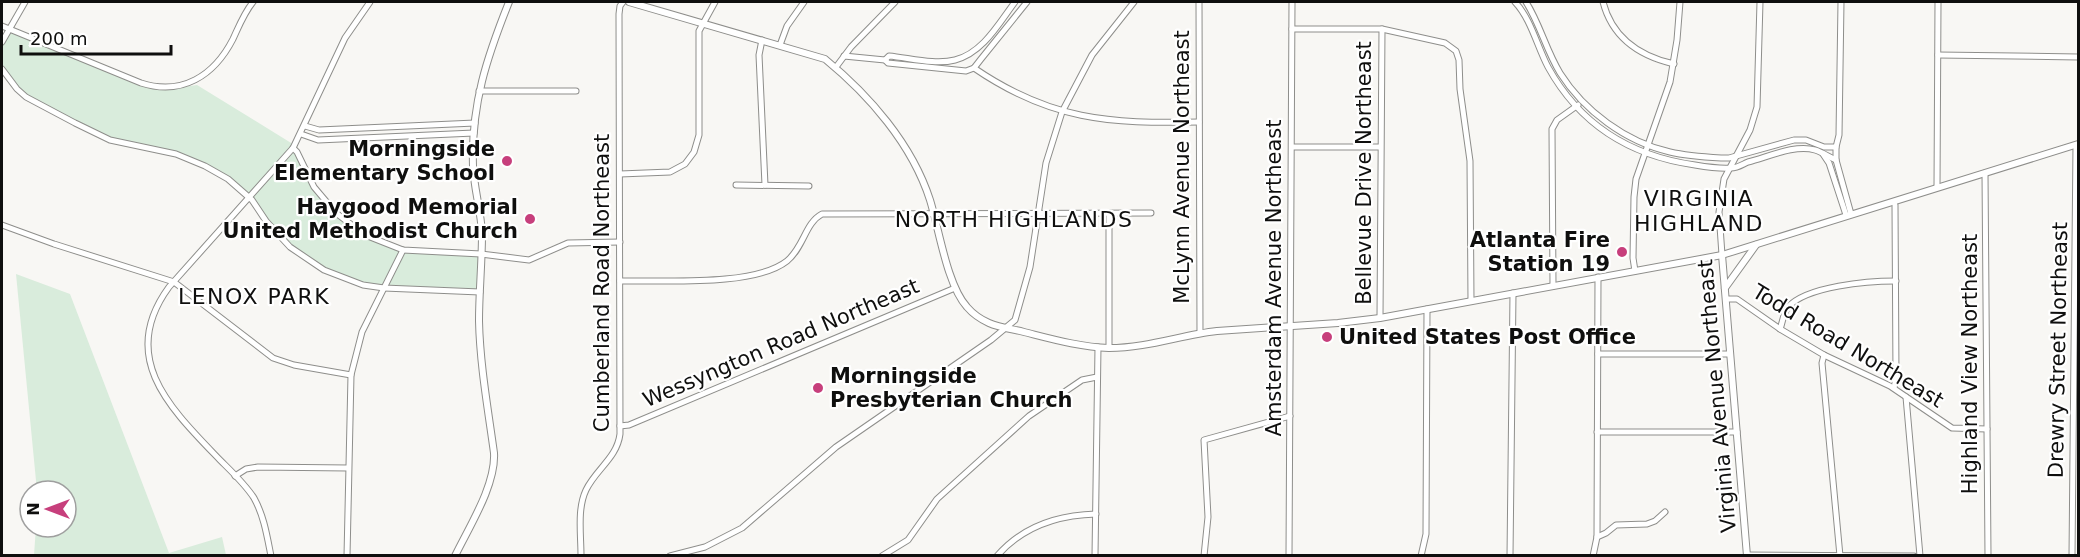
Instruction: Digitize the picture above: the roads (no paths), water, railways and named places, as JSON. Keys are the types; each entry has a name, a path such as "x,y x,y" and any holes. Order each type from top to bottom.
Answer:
{"street":[{"path":"2,42 25,2"},
{"path":"2,26 141,83 155,88 170,88 195,80 215,64 228,47 253,2"},
{"path":"271,555 259,509 249,491 181,418 162,393 152,373 148,348 150,324 159,302 174,282 293,147 345,38 370,2"},
{"path":"455,555 478,508 494,466 480,339 481,217 473,166 474,132 479,91 489,54 510,2"},
{"name":"Cumberland Road Northeast","path":"581,555 583,499 591,481 616,450 620,440 619,14 623,2"},
{"path":"629,2 816,55 836,68 872,104 895,134 919,175 929,198 955,288 962,302 972,313 986,322 1007,328 1098,347 1148,345 1200,333 1380,318 1722,255 2077,145"},
{"path":"620,174 670,172 685,164 694,152 699,135 699,31 715,2"},
{"path":"780,45 787,26 804,2"},
{"path":"885,60 889,56 948,61 970,54 979,48 1015,2"},
{"path":"844,56 966,71 974,68 1027,2"},
{"path":"670,555 705,547 742,528 836,447 1007,328 1015,320 1025,287 1034,242 1046,163 1062,112 1092,55 1134,2"},
{"name":"McLynn Avenue Northeast","path":"1199,2 1200,333"},
{"name":"Amsterdam Avenue Northeast","path":"1289,555 1292,2"},
{"path":"1515,2 1527,21 1548,67 1577,106 1601,129 1644,153 1682,163 1732,165 1800,148 1816,150 1836,160"},
{"path":"1526,2 1559,72 1582,102 1618,130 1647,144 1683,155 1729,158 1794,140 1806,140 1824,147 1836,147"},
{"path":"1603,2 1614,28 1627,43 1644,55 1674,64"},
{"path":"1635,271 1633,258 1634,196 1644,153 1664,100 1674,64 1680,2"},
{"name":"Virginia Avenue Northeast","path":"1747,555 1719,221 1724,179 1750,130 1757,108 1760,2"},
{"path":"1841,2 1839,135 1836,160 1849,214"},
{"path":"1937,187 1938,2"},
{"path":"836,68 844,56 893,3"},
{"path":"1292,29 1382,29 1445,43 1453,48 1458,56 1470,161 1471,301"},
{"name":"Bellevue Drive Northeast","path":"1380,318 1382,29"},
{"path":"762,40 759,55 765,185"},
{"path":"979,48 986,54"},
{"path":"1938,55 2079,57"},
{"path":"948,61 948,69"},
{"path":"974,68 1015,94 1062,112 1117,122 1199,122"},
{"path":"2,69 26,97 110,140 168,152 205,166 228,179 250,197 278,234 307,260 343,279 384,288 480,292"},
{"path":"479,91 576,91"},
{"path":"1553,286 1552,129 1557,120 1582,102"},
{"path":"304,126 319,130 475,123"},
{"path":"392,127 392,136"},
{"path":"301,134 318,140 474,132"},
{"name":"Drewry Street Northeast","path":"2072,555 2077,338 2077,145"},
{"path":"293,147 314,187 336,213 365,235 403,250 481,254 529,260 568,243 620,242"},
{"path":"1292,147 1380,147"},
{"path":"1824,147 1823,154 1829,163 1849,214"},
{"name":"Highland View Northeast","path":"1985,173 1988,555"},
{"path":"736,185 809,186"},
{"path":"1894,388 1896,378 1895,205"},
{"path":"1109,213 1109,348"},
{"path":"620,281 712,280 768,271 783,264 794,255 814,218 822,214 1152,213"},
{"path":"2,225 174,282 273,358 294,365 351,375"},
{"path":"1725,289 1756,245"},
{"path":"347,555 351,375 363,332 403,250"},
{"path":"1593,555 1597,537 1598,278"},
{"path":"1780,329 1787,309 1809,293 1823,289 1896,281"},
{"name":"Wessyngton Road Northeast","path":"620,426 955,288"},
{"path":"1510,555 1513,293"},
{"name":"Todd Road Northeast","path":"1726,299 1737,299 1780,329 1824,355 1894,388 1952,428 1987,429"},
{"path":"1421,555 1426,534 1427,309"},
{"path":"1095,555 1098,347"},
{"path":"1598,354 1730,354"},
{"path":"1824,355 1822,363 1840,555"},
{"path":"882,555 908,540 937,500 1029,416 1082,380 1097,376"},
{"path":"1906,397 1920,555"},
{"path":"1204,555 1208,517 1204,440 1290,416"},
{"path":"1597,432 1737,432"},
{"path":"236,476 246,469 258,467 348,468"},
{"path":"1597,537 1616,525 1647,524 1655,521 1665,512"},
{"path":"997,555 1017,537 1042,523 1066,517 1096,514"},
{"path":"1747,555 1914,555"}],"place":[{"name":"Morningside Elementary School","path":"507,161"},
{"name":"Haygood Memorial United Methodist Church","path":"530,219"},
{"name":"Atlanta Fire Station 19","path":"1622,252"},
{"name":"United States Post Office","path":"1327,337"},
{"name":"Morningside Presbyterian Church","path":"818,388"}],"district":[{"name":"VIRGINIA HIGHLAND","path":"1699,210"},
{"name":"NORTH HIGHLANDS","path":"1014,219"},
{"name":"LENOX PARK","path":"254,296"}]}
